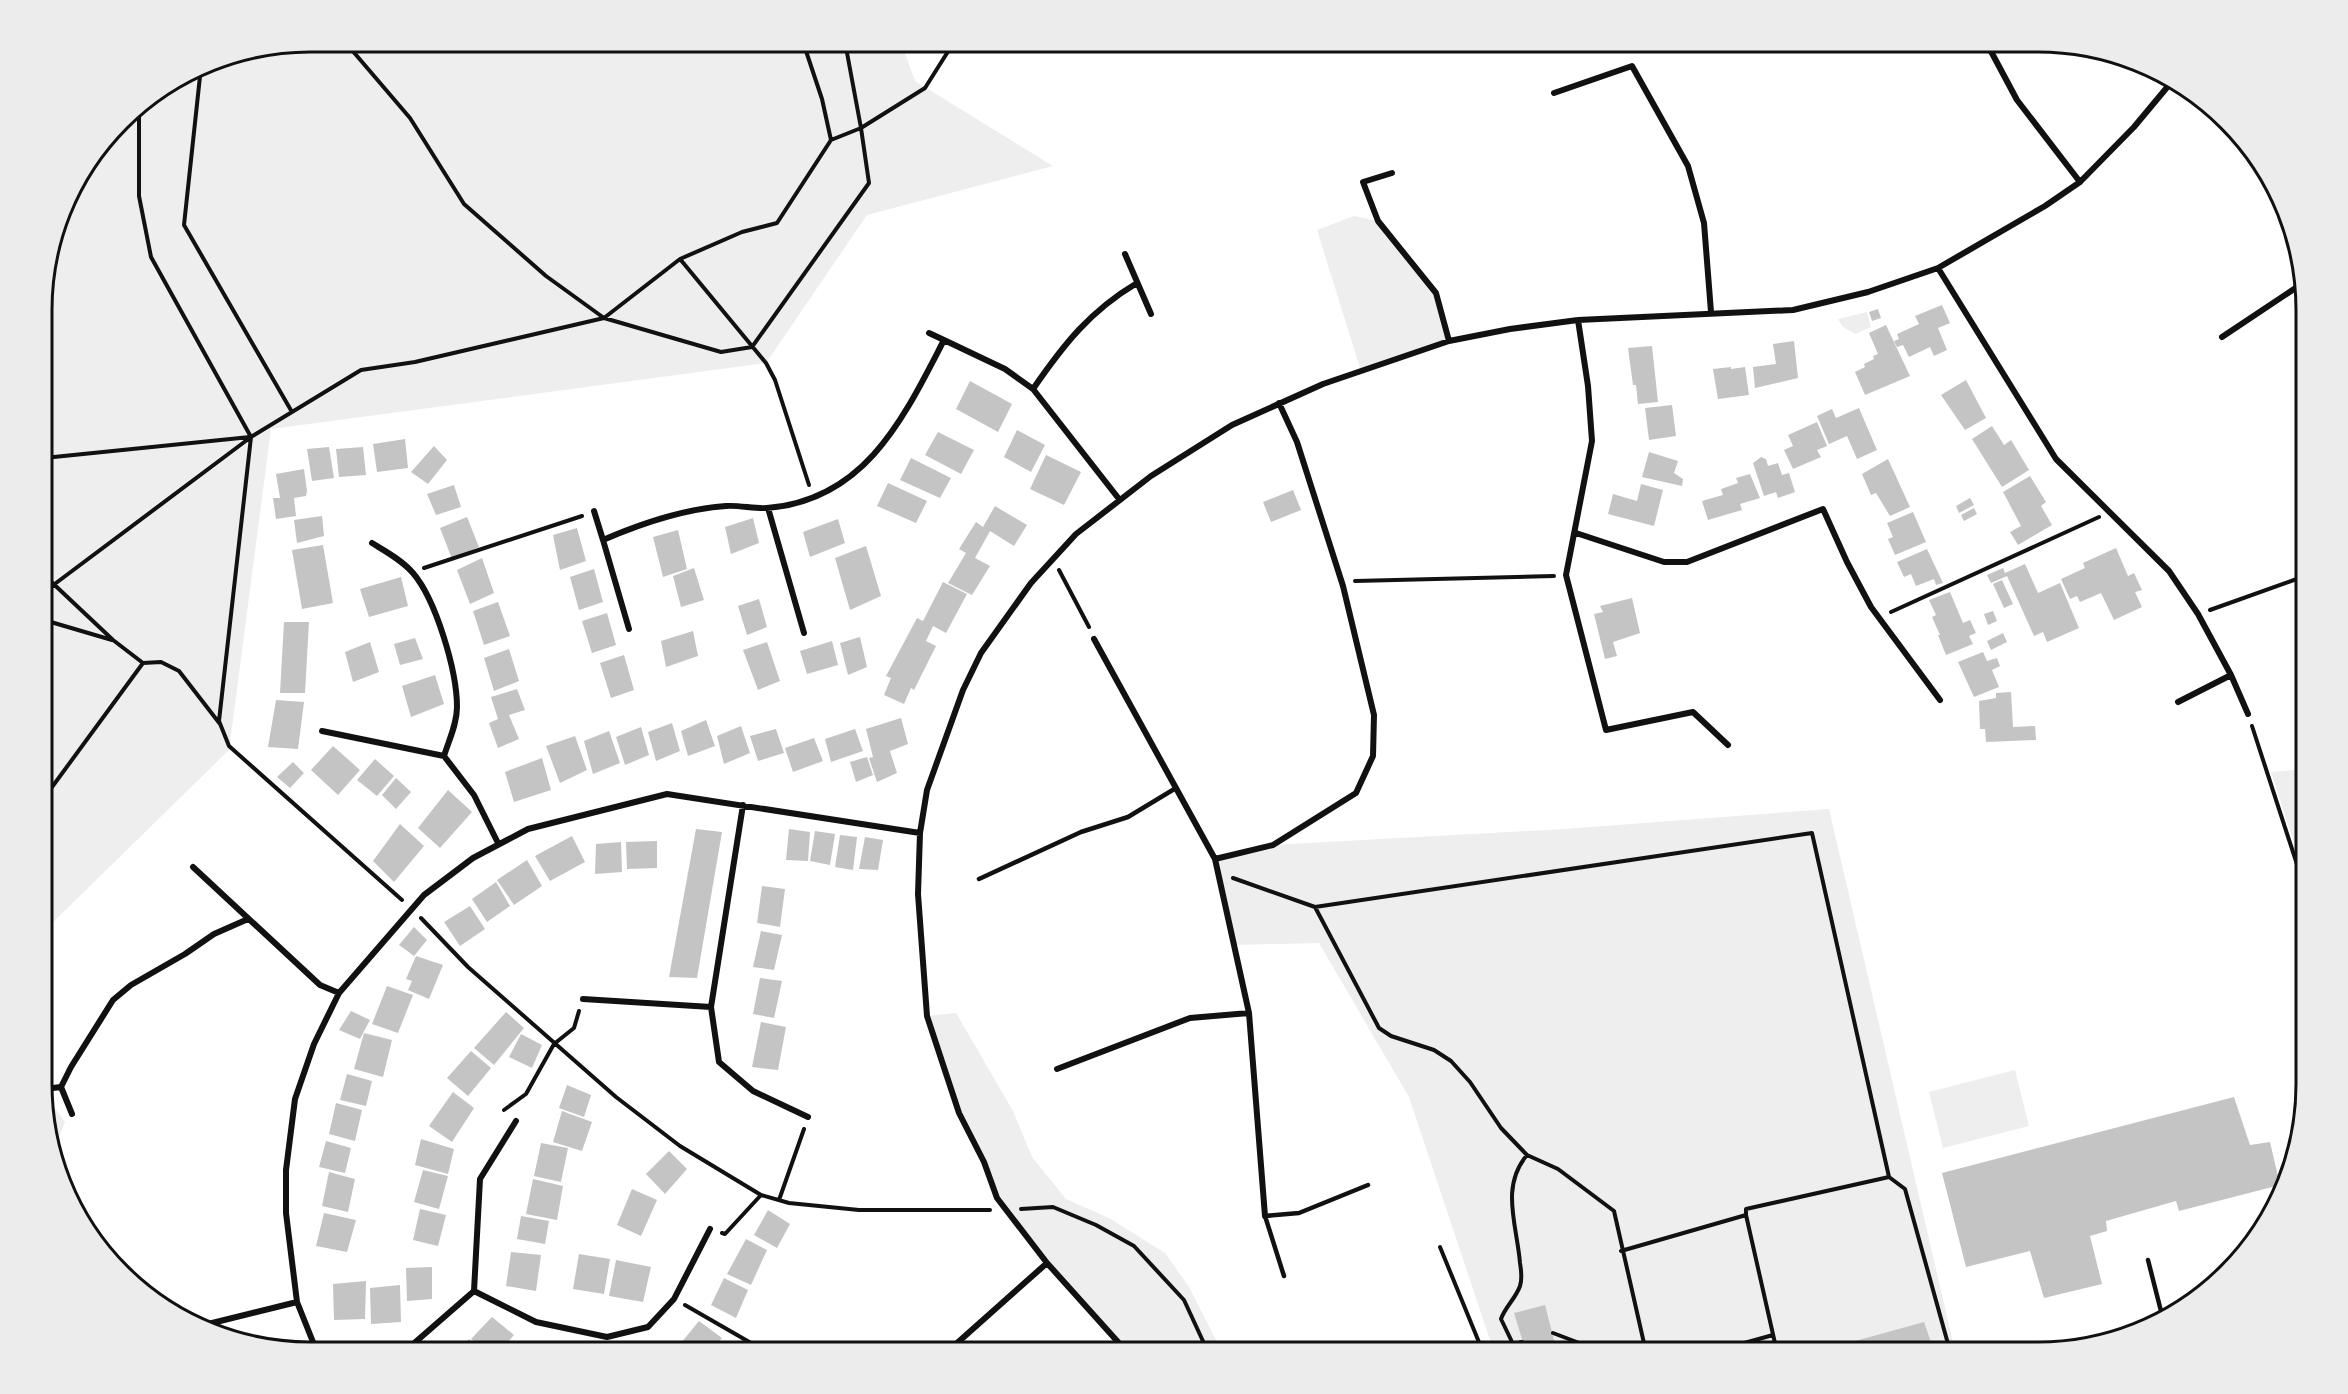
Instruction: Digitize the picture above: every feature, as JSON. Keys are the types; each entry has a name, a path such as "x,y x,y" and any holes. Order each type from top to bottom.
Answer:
{"street":[{"path":"1991,52 2017,100 2080,182"},
{"path":"1554,93 1632,66 1688,166 1704,223 1711,312"},
{"path":"1118,1342 1047,1263 997,1198 984,1162 959,1113 927,1016 918,894 920,833 927,790 963,690 981,653 1002,621 1053,558 1076,534 1119,499 1232,425 1323,384 1449,341 1510,328 1578,320 1711,312 1793,310 1868,292 1938,268 2045,206 2080,182 2134,127 2167,87"},
{"path":"1392,173 1362,182 1378,221 1436,293 1449,341"},
{"path":"1125,254 1151,314"},
{"path":"1938,268 2056,459 2169,571 2198,614 2231,675 2248,714"},
{"path":"1033,388 1066,342 1096,310 1137,282"},
{"path":"2222,337 2294,288"},
{"path":"1578,320 1588,386 1592,441 1566,575 1606,730 1693,712 1728,745"},
{"path":"928,333 1005,369 1033,388 1119,499"},
{"path":"603,540 686,512 727,506 768,508 828,491 850,476 888,440 944,340"},
{"path":"1215,859 1273,845 1356,793 1373,756 1374,715 1343,586 1297,442 1279,403"},
{"path":"768,508 804,633"},
{"path":"1576,532 1664,562 1687,562 1823,509 1871,607 1940,700"},
{"path":"594,512 629,628"},
{"path":"372,543 413,572 431,602 452,673 457,705 456,723 444,756"},
{"path":"1094,639 1215,859 1249,1013 1265,1216"},
{"path":"2178,702 2231,675"},
{"path":"322,731 444,756 474,795 498,843"},
{"path":"313,1342 297,1302 286,1213 286,1170 293,1111 314,1044 339,993 411,908 445,878 498,843 528,830 667,794 920,833"},
{"path":"743,805 711,1007 719,1062 753,1092 808,1117"},
{"path":"193,867 320,985 339,993"},
{"path":"72,1114 62,1087 71,1067 114,1000 130,985 185,954 214,934 248,919"},
{"path":"584,999 711,1007"},
{"path":"1057,1069 1190,1018 1249,1013"},
{"path":"52,1088 62,1087"},
{"path":"415,1342 474,1291 480,1179 516,1121"},
{"path":"474,1291 536,1322 607,1337 648,1327 674,1299 710,1229"},
{"path":"958,1342 1047,1263"},
{"path":"214,1323 297,1302"}],"lane":[{"path":"979,879 1081,832 1128,817 1176,788"},
{"path":"1265,1216 1274,1218 1299,1213 1368,1185"},
{"path":"1265,1216 1284,1276"},
{"path":"2148,1260 2161,1310"}],"path":[{"path":"354,52 410,118 464,204 546,276 604,318 721,352 752,347 869,183 847,52"},
{"path":"806,52 822,99 831,140"},
{"path":"222,727 179,671 161,662 143,663 113,640 53,584 251,436 361,370 415,362 604,318 680,259 742,232 777,224 831,140 861,128 925,88 948,52"},
{"path":"200,77 184,225 292,412"},
{"path":"139,117 139,196 152,257 251,436 219,721 229,747 411,908 468,967 554,1044 616,1097 680,1146 761,1195 779,1200 859,1210 1005,1210 1053,1207 1096,1225 1134,1246 1184,1300 1204,1342"},
{"path":"680,259 766,363 775,380 813,497"},
{"path":"52,457 251,436"},
{"path":"1871,607 1894,613 2110,511"},
{"path":"413,572 594,512"},
{"path":"1053,558 1094,639"},
{"path":"1343,586 1360,579 1566,575"},
{"path":"2198,614 2296,579"},
{"path":"52,622 113,640"},
{"path":"52,787 143,663"},
{"path":"2248,714 2296,859"},
{"path":"1218,873 1315,907 1812,833 1889,1177 1905,1189 1947,1342"},
{"path":"1315,907 1379,1028 1391,1036 1434,1050 1451,1062 1470,1082 1501,1128 1527,1155 1558,1169 1614,1211 1621,1251 1644,1342"},
{"path":"516,1121 504,1111 526,1094 554,1044 574,1028 584,999"},
{"path":"779,1200 808,1117"},
{"path":"1512,1342 1502,1319 1505,1308 1520,1286 1521,1270 1518,1231 1509,1199 1518,1166 1527,1155"},
{"path":"1775,1342 1746,1209 1889,1177"},
{"path":"710,1229 725,1234 761,1195"},
{"path":"1621,1251 1746,1215"},
{"path":"1440,1247 1479,1342"},
{"path":"674,1299 749,1342"},
{"path":"1553,1333 1577,1342"},
{"path":"1748,1342 1773,1335"}],"shaded area":[{"path":"905,52 915,81 1053,166 867,215 766,363 271,429 229,750 52,923 52,310 57,260 72,212 96,167 116,140 140,116 167,96 196,79 227,66 260,57 293,53"},
{"path":"1354,216 1378,221 1437,298 1449,341 1361,371 1317,230"},
{"path":"1867,312 1871,327 1855,334 1843,327 1838,319"},
{"path":"2296,770 2296,848 2271,772"},
{"path":"1829,809 1953,1342 1491,1342 1409,1097 1319,943 1234,945 1215,859 1273,845 1564,829"},
{"path":"956,1013 1013,1111 1032,1157 1066,1199 1109,1218 1165,1253 1189,1287 1217,1342 1117,1342 1005,1210 959,1113 927,1016"},
{"path":"2015,1070 2029,1126 1943,1148 1929,1092"},
{"path":"54,1106 65,1122 58,1139"}],"building":[{"path":"1942,305 1950,323 1938,328 1947,350 1934,356 1930,347 1909,357 1903,345 1897,347 1894,341 1899,339 1897,334 1919,324 1915,316"},
{"path":"1878,309 1881,318 1872,321 1869,312"},
{"path":"1886,325 1910,376 1865,395 1855,372 1865,367 1864,364 1878,354 1869,333"},
{"path":"1794,341 1798,378 1755,388 1753,367 1776,364 1773,344"},
{"path":"1652,346 1658,402 1638,404 1628,348"},
{"path":"1731,367 1731,369 1745,367 1749,395 1718,399 1713,369"},
{"path":"1966,380 1986,418 1965,430 1941,395"},
{"path":"970,381 1012,404 998,432 956,409"},
{"path":"1672,405 1676,436 1649,440 1645,408"},
{"path":"1859,408 1877,450 1857,459 1847,436 1829,444 1817,416 1832,409 1836,418"},
{"path":"1817,422 1827,446 1817,450 1821,457 1793,469 1784,450 1793,446 1788,435"},
{"path":"1992,426 2004,445 2011,440 2029,470 2002,487 1972,439"},
{"path":"1017,430 1045,445 1031,472 1004,457"},
{"path":"938,432 974,450 961,474 925,455"},
{"path":"405,439 408,468 377,472 373,444"},
{"path":"434,446 447,460 428,484 411,472"},
{"path":"329,447 334,478 312,481 307,449"},
{"path":"363,447 366,475 339,477 336,449"},
{"path":"1649,452 1678,461 1674,473 1683,479 1682,486 1642,477"},
{"path":"1046,455 1081,472 1064,505 1030,489"},
{"path":"1761,457 1766,459 1768,466 1778,463 1782,475 1789,473 1795,492 1778,498 1776,492 1764,496 1753,463"},
{"path":"911,458 951,478 940,498 900,480"},
{"path":"1888,459 1910,507 1890,516 1876,493 1871,495 1862,474"},
{"path":"304,469 307,491 306,496 294,498 296,516 276,519 273,498 280,498 276,474"},
{"path":"1750,474 1760,498 1740,504 1742,510 1708,520 1702,501 1723,495 1721,489 1738,483 1736,478"},
{"path":"2030,476 2046,502 2041,506 2052,525 2018,545 2010,532 2021,526 2003,492"},
{"path":"888,483 927,501 916,523 877,506"},
{"path":"1641,484 1663,490 1654,526 1608,514 1613,494 1637,501"},
{"path":"454,485 461,507 436,515 427,494"},
{"path":"1293,490 1301,510 1271,522 1263,502"},
{"path":"1970,498 1974,505 1959,513 1956,506"},
{"path":"995,506 1027,525 1014,546 990,531 975,558 990,566 972,595 948,583 966,553 959,549 976,522 983,527"},
{"path":"1974,508 1977,514 1964,521 1961,515"},
{"path":"1913,512 1926,542 1895,555 1888,539 1893,537 1887,523"},
{"path":"322,516 324,536 297,543 294,520"},
{"path":"467,517 479,547 452,559 440,528"},
{"path":"753,518 759,543 731,554 725,527"},
{"path":"838,519 845,543 810,557 803,532"},
{"path":"577,528 586,561 560,570 553,535"},
{"path":"678,530 687,569 663,577 653,537"},
{"path":"323,545 333,603 302,609 292,550"},
{"path":"866,546 881,596 850,610 835,558"},
{"path":"2116,548 2128,576 2134,573 2142,590 2135,592 2142,607 2114,620 2101,593 2080,602 2077,596 2070,599 2061,579 2085,568 2083,563"},
{"path":"1927,549 1943,583 1936,585 1934,579 1916,586 1911,574 1904,577 1897,562"},
{"path":"482,558 494,593 470,604 457,570"},
{"path":"2025,564 2038,593 2060,583 2079,628 2047,642 2043,632 2034,636 2007,576 1991,583 1987,575 2003,568 2005,573"},
{"path":"694,568 704,600 681,607 673,576"},
{"path":"594,569 603,602 579,610 570,577"},
{"path":"401,577 408,606 369,617 360,589"},
{"path":"2002,580 2013,604 2004,608 1993,584"},
{"path":"943,582 967,594 946,633 933,626 926,641 936,646 914,690 911,688 904,704 884,695 891,678 886,676 917,618 923,621"},
{"path":"1950,592 1963,623 1970,620 1976,633 1969,636 1973,644 1946,655 1932,617 1936,615 1929,600"},
{"path":"1632,598 1640,633 1613,642 1617,656 1605,659 1594,614 1603,612 1600,606"},
{"path":"759,599 767,627 747,635 738,606"},
{"path":"498,602 510,636 484,645 473,611"},
{"path":"1993,611 1997,621 1988,625 1984,614"},
{"path":"607,613 616,645 592,653 582,621"},
{"path":"284,622 309,622 305,693 280,693"},
{"path":"693,631 698,656 666,667 661,641"},
{"path":"2003,633 2007,642 1991,650 1987,641"},
{"path":"860,637 867,667 848,675 840,643"},
{"path":"415,638 423,659 400,665 394,644"},
{"path":"832,641 838,665 807,674 800,651"},
{"path":"370,642 379,672 353,682 345,652"},
{"path":"767,642 780,681 758,690 743,650"},
{"path":"509,649 519,681 494,691 484,658"},
{"path":"1983,652 1987,661 1997,658 2000,666 1992,670 1999,687 1974,697 1958,662"},
{"path":"624,655 634,690 611,698 600,663"},
{"path":"435,675 444,704 411,717 402,686"},
{"path":"517,689 525,710 509,715 519,739 498,748 489,723 498,719 491,697"},
{"path":"2011,692 2013,727 2035,726 2036,740 1986,742 1985,729 1980,729 1979,701 1996,698 1996,693"},
{"path":"276,700 304,702 298,749 268,747"},
{"path":"901,718 908,744 890,751 897,773 877,782 869,758 873,757 866,729"},
{"path":"706,720 715,746 688,756 681,731"},
{"path":"672,723 680,751 656,761 648,732"},
{"path":"741,726 750,753 724,764 717,736"},
{"path":"641,727 649,755 625,765 616,737"},
{"path":"776,729 784,753 758,761 750,736"},
{"path":"855,729 863,751 831,762 825,739"},
{"path":"609,731 620,763 593,774 584,741"},
{"path":"575,736 587,770 560,783 546,746"},
{"path":"814,738 823,761 793,772 785,748"},
{"path":"333,746 360,770 338,795 311,770"},
{"path":"867,757 873,775 856,782 850,762"},
{"path":"542,758 551,790 514,802 505,772"},
{"path":"375,759 394,776 377,796 357,780"},
{"path":"293,762 304,773 290,788 277,777"},
{"path":"396,778 411,792 396,809 382,795"},
{"path":"448,790 472,812 440,848 418,828"},
{"path":"400,824 424,846 394,882 373,861"},
{"path":"696,829 722,832 697,978 669,977"},
{"path":"789,829 810,832 808,861 786,860"},
{"path":"815,831 835,834 830,865 810,861"},
{"path":"840,835 857,837 853,870 835,867"},
{"path":"572,836 585,862 550,881 535,856"},
{"path":"865,837 883,840 878,870 859,869"},
{"path":"657,841 657,868 627,869 626,842"},
{"path":"621,842 622,872 595,874 596,844"},
{"path":"527,860 542,886 514,905 497,880"},
{"path":"496,882 510,906 487,922 472,899"},
{"path":"762,886 785,889 780,927 757,923"},
{"path":"470,906 485,929 460,946 444,922"},
{"path":"414,927 427,940 414,956 399,945"},
{"path":"761,931 782,935 774,970 753,967"},
{"path":"416,956 443,965 429,999 408,990 412,981 406,979"},
{"path":"760,978 782,981 774,1018 753,1014"},
{"path":"387,986 413,995 398,1033 372,1024"},
{"path":"351,1011 370,1020 360,1039 339,1030"},
{"path":"506,1012 524,1028 494,1065 474,1048"},
{"path":"761,1022 786,1027 778,1070 752,1067"},
{"path":"364,1033 392,1040 383,1077 354,1069"},
{"path":"521,1034 542,1045 532,1068 509,1057"},
{"path":"471,1051 491,1068 468,1096 447,1078"},
{"path":"347,1074 372,1081 366,1106 340,1100"},
{"path":"567,1085 591,1095 584,1117 559,1108"},
{"path":"453,1092 474,1108 452,1142 429,1126"},
{"path":"2234,1097 2250,1145 2270,1142 2278,1177 2274,1187 2179,1211 2176,1201 2106,1221 2107,1231 2090,1236 2102,1284 2044,1298 2030,1251 1966,1267 1942,1173"},
{"path":"336,1103 362,1110 355,1141 329,1134"},
{"path":"562,1111 592,1122 582,1151 553,1142"},
{"path":"421,1139 454,1149 448,1174 415,1165"},
{"path":"326,1141 351,1148 345,1173 319,1167"},
{"path":"541,1143 568,1148 561,1182 534,1176"},
{"path":"669,1151 687,1169 665,1194 646,1174"},
{"path":"423,1170 448,1176 439,1209 414,1202"},
{"path":"329,1172 355,1179 348,1212 322,1206"},
{"path":"533,1179 563,1186 557,1220 526,1214"},
{"path":"632,1189 657,1200 641,1236 617,1225"},
{"path":"420,1209 446,1215 438,1246 413,1240"},
{"path":"768,1210 790,1224 777,1248 754,1235"},
{"path":"324,1213 356,1220 347,1252 316,1246"},
{"path":"521,1216 549,1221 545,1244 517,1239"},
{"path":"746,1239 767,1250 751,1285 727,1274"},
{"path":"511,1252 541,1255 536,1291 506,1286"},
{"path":"579,1254 610,1259 604,1294 573,1289"},
{"path":"616,1260 651,1267 643,1302 609,1296"},
{"path":"432,1267 432,1299 407,1301 406,1268"},
{"path":"724,1278 748,1290 736,1318 711,1305"},
{"path":"366,1281 365,1319 334,1320 333,1284"},
{"path":"400,1285 401,1322 371,1324 370,1288"},
{"path":"1545,1305 1554,1342 1523,1342 1514,1313"},
{"path":"492,1317 514,1335 508,1342 475,1342 471,1339"},
{"path":"699,1321 722,1338 719,1342 682,1342"},
{"path":"1924,1322 1931,1342 1852,1342"}]}
